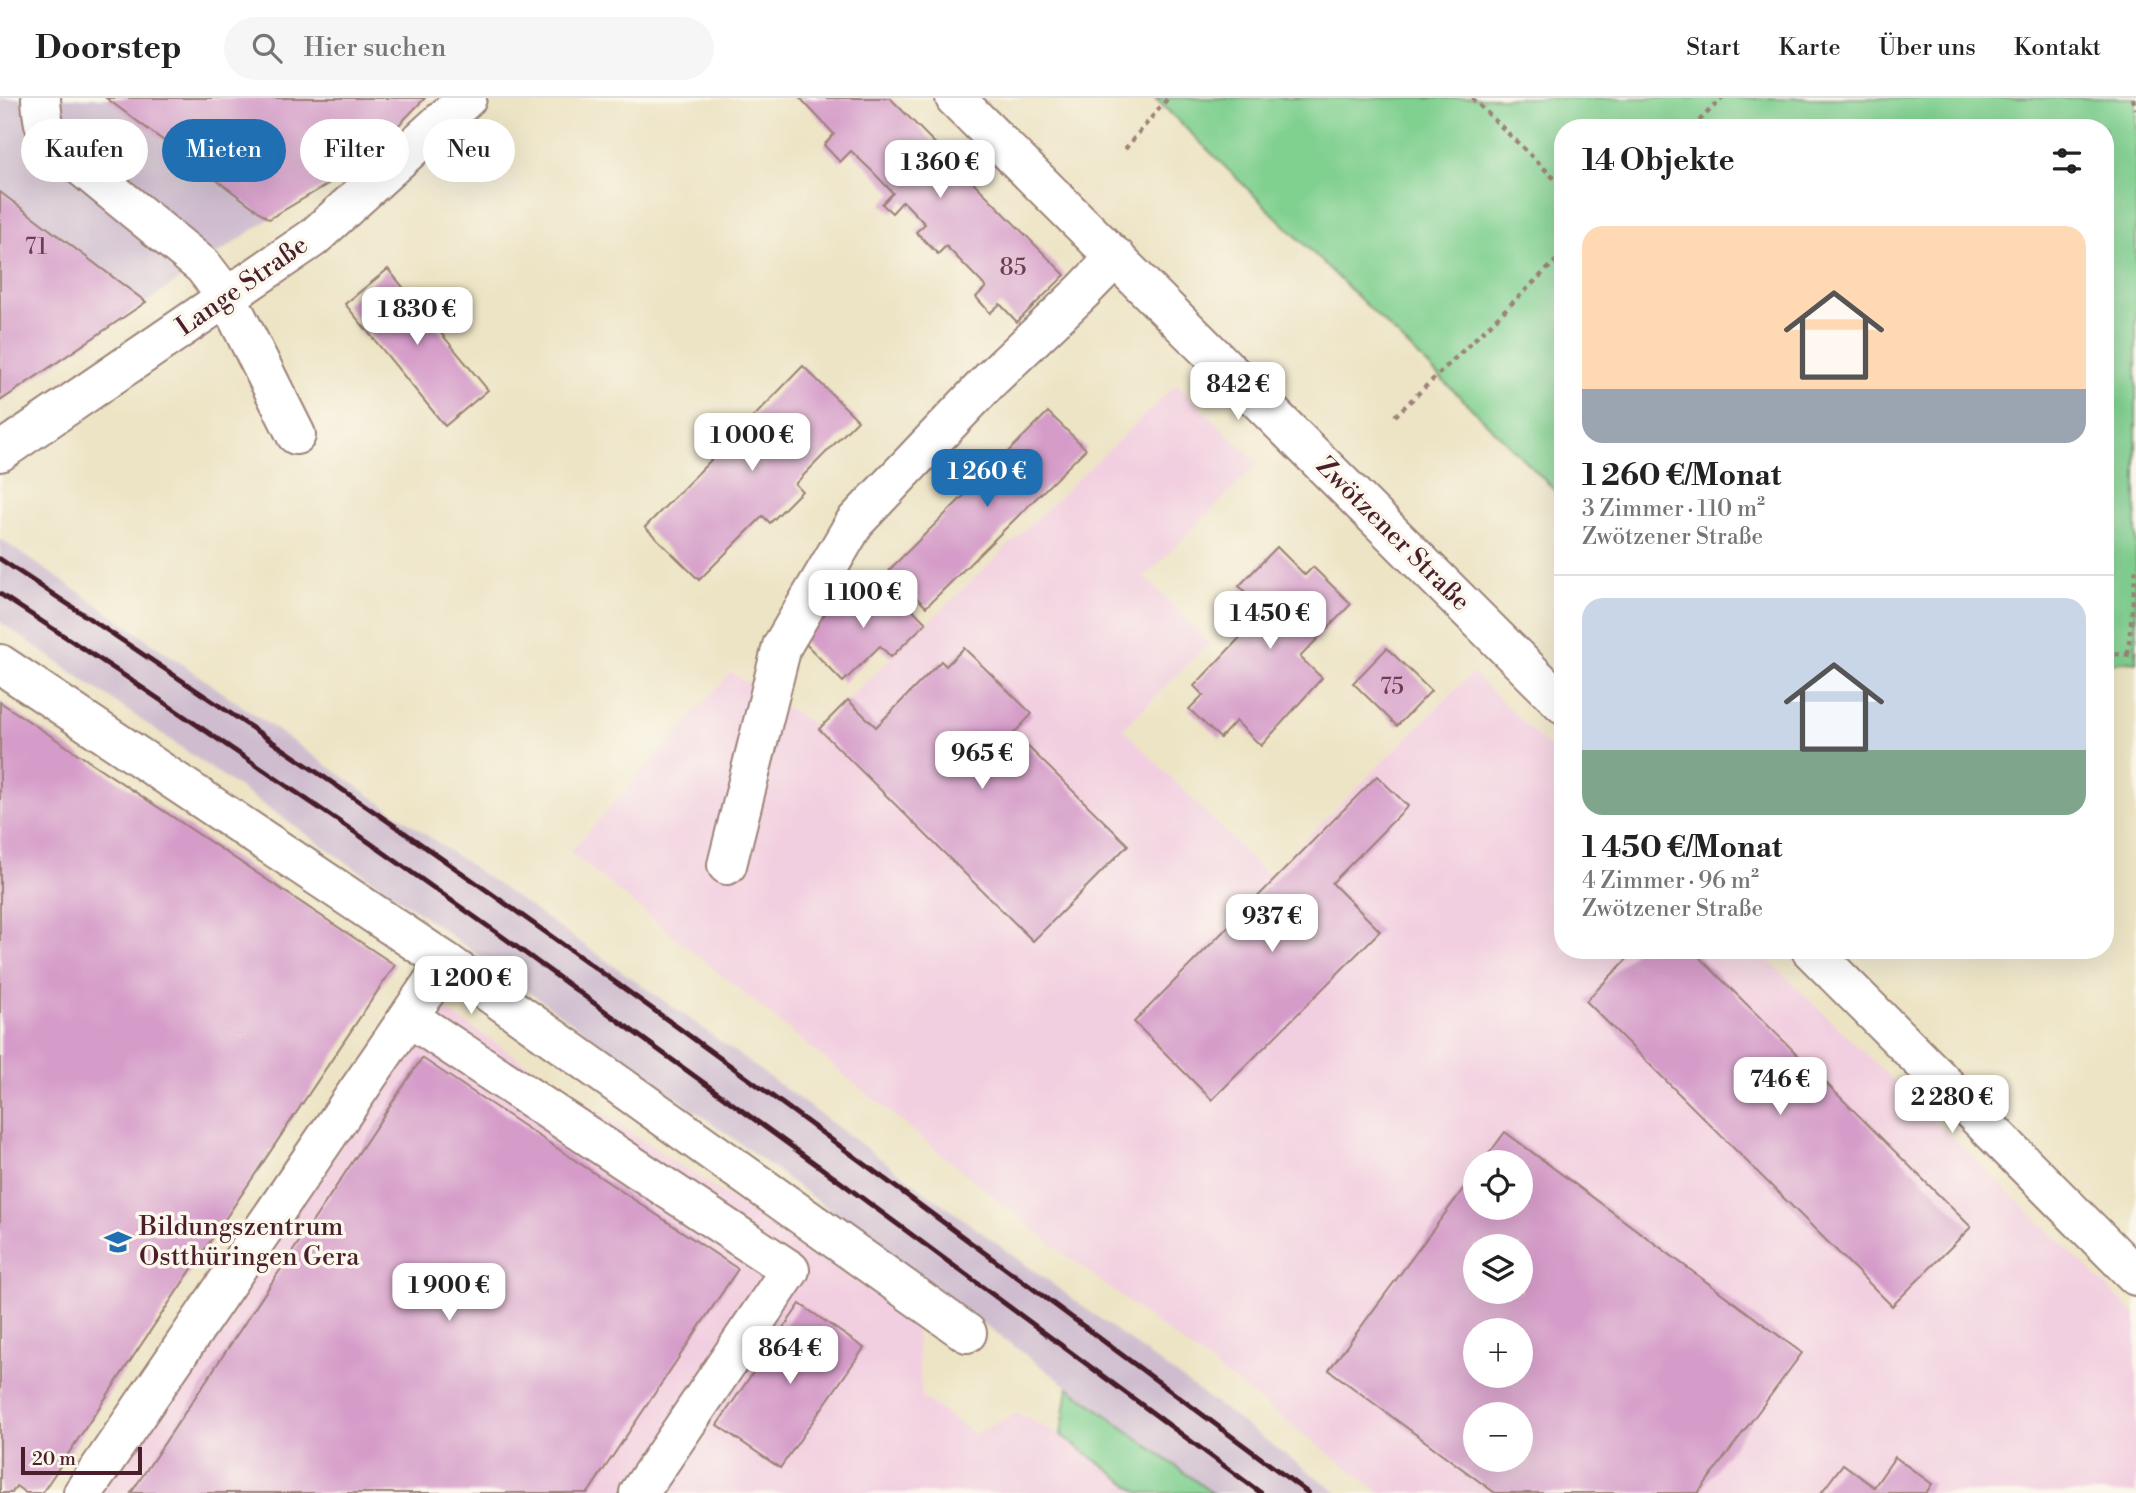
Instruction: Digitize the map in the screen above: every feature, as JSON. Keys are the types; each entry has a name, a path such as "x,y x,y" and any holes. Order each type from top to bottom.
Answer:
{"street":[{"path":"41,98 41,119 54,144 203,267 227,297 296,435"},
{"name":"Lange Straße","path":"0,452 313,238 467,98"},
{"name":"Zwötzener Straße","path":"955,98 1554,695"},
{"path":"727,864 782,646 855,522 990,380 1116,257"},
{"path":"0,664 446,962 967,1333"},
{"path":"1820,959 2136,1276"},
{"path":"83,1493 446,962"},
{"path":"410,1018 790,1269 639,1493"}],"path":[{"path":"1125,149 1168,98"},
{"path":"1472,98 1554,178"},
{"path":"1701,119 1722,98"},
{"path":"2133,98 2136,110"},
{"path":"1395,416 1554,263"},
{"path":"2128,654 2136,568"},
{"path":"2114,655 2136,655"}],"shaded area":[{"path":"0,98 425,98 405,119 300,119 300,182 331,182 269,219 0,401"},
{"path":"1177,384 1258,464 1145,577 1209,643 1123,729 1268,876 1472,673 1554,752 1554,959 1767,959 2136,1315 2136,1493 1381,1493 1063,1253 570,852 731,672 818,728"},
{"path":"0,539 687,1017 1338,1493 1212,1493 730,1136 414,909 0,622"},
{"path":"438,1005 915,1321 922,1397 974,1434 1017,1413 1061,1435 1140,1493 101,1493"}],"green space":[{"path":"1155,98 2136,98 2136,662 2114,663 2114,119 1554,119 1554,489"},
{"path":"1068,1387 1212,1493 1140,1493 1061,1435"}],"building":[{"path":"106,98 425,98 405,119 300,119 300,182 331,182 269,219 219,182 286,182 286,119 162,119 162,140 148,129 148,119 134,119"},
{"path":"800,98 890,98 1065,275 1017,322 1000,304 990,313 976,297 986,287 946,246 938,254 916,232 925,224 903,201 892,213 882,204 893,193 851,151 840,162 824,145 834,134"},
{"path":"0,192 146,302 0,401"},
{"path":"388,269 488,390 445,426 345,304"},
{"path":"803,366 858,420 795,484 802,491 770,523 763,516 699,580 645,527 717,454 703,440 720,423 734,437"},
{"path":"1048,412 1086,449 926,607 889,570"},
{"path":"1277,547 1305,575 1313,567 1351,604 1300,657 1322,678 1261,746 1236,721 1220,738 1189,709 1203,695 1194,686 1265,611 1239,586"},
{"path":"882,578 926,623 891,657 880,646 843,682 800,638 839,600 849,610"},
{"path":"964,648 1032,714 1014,733 1128,845 1033,941 819,729 848,700 876,727 941,661 946,666"},
{"path":"1387,648 1431,691 1397,726 1353,683"},
{"name":"Bildungszentrum Ostthüringen Gera","path":"0,702 395,965 42,1493 26,1493 16,1486 12,1493 0,1493"},
{"path":"1377,776 1408,806 1332,883 1380,931 1212,1100 1134,1022"},
{"path":"1627,959 1701,959 1971,1227 1892,1306 1586,1001"},
{"path":"422,1058 738,1269 588,1493 131,1493"},
{"path":"1505,1132 1529,1150 1492,1150"},
{"path":"1533,1153 1802,1353 1698,1493 1495,1493 1467,1472 1533,1472 1533,1402 1463,1402 1463,1469 1329,1370 1463,1189 1463,1220 1533,1220"},
{"path":"800,1304 864,1348 780,1468 717,1425"},
{"path":"1895,1457 1932,1484 1926,1493 1821,1493 1843,1464 1874,1487"}],"railway":[{"path":"0,559 262,734 520,914 817,1129 1308,1493"},
{"path":"0,594 356,833 503,937 1261,1493"}],"place":[{"name":"Bildungszentrum Ostthüringen Gera","path":"118,1242"}]}
